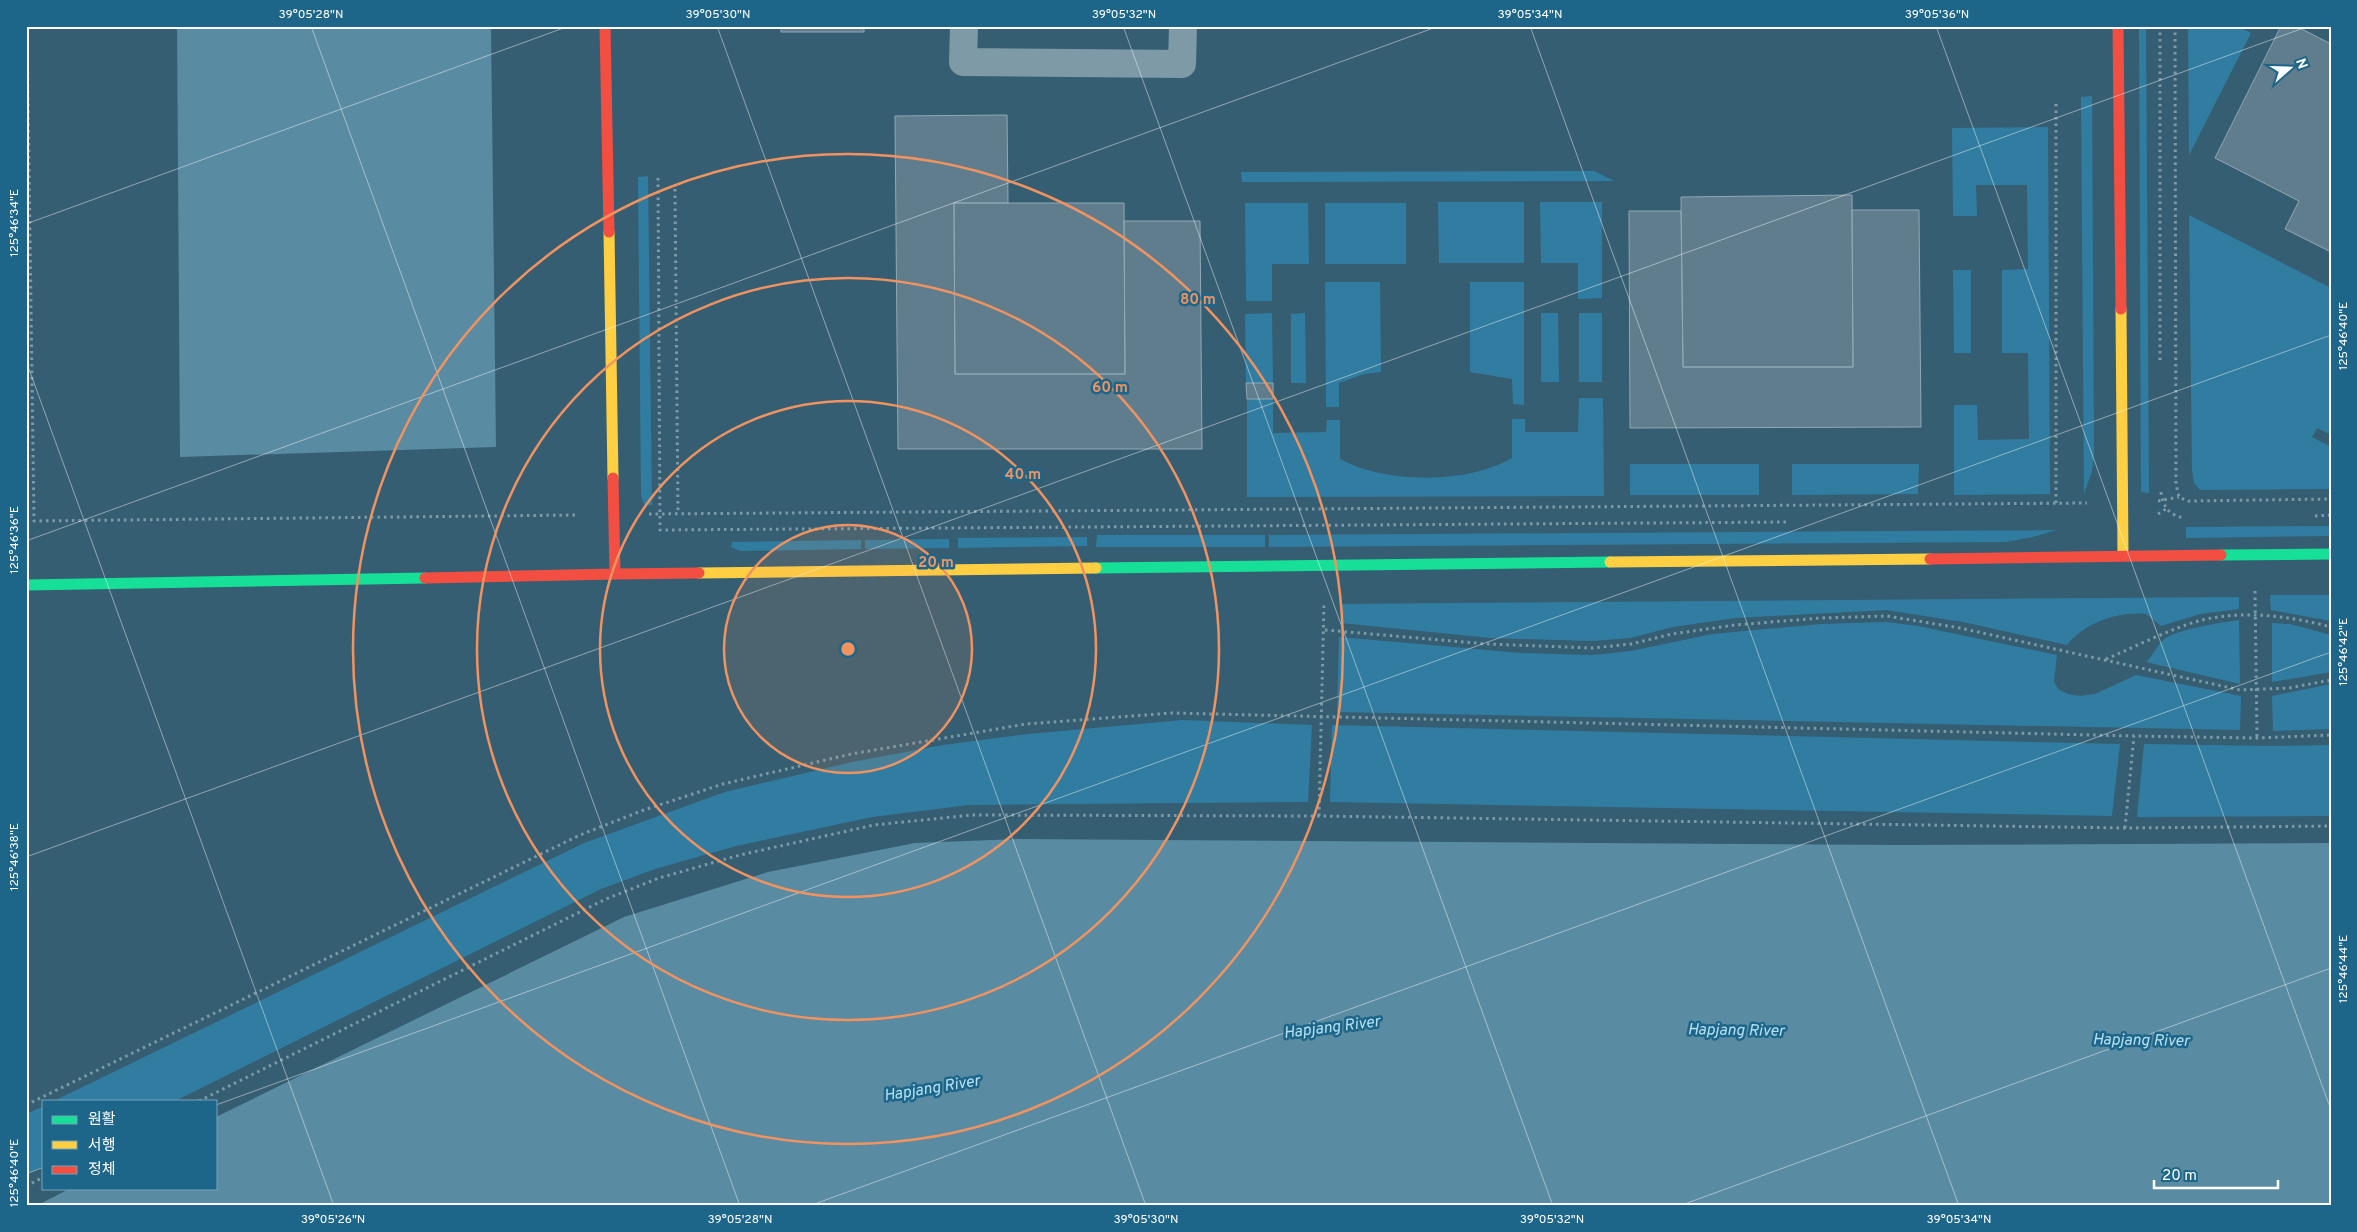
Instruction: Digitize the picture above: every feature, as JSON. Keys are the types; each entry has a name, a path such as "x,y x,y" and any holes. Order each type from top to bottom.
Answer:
{"street":[{"path":"605,26 615,574"},
{"path":"964,26 963,62 1182,64 1183,26"},
{"path":"2118,26 2123,556"},
{"path":"26,585 615,574 2331,554"}],"path":[{"path":"27,26 34,522 699,514 678,514"},
{"path":"2160,26 2160,369"},
{"path":"2175,26 2176,484 2179,497"},
{"path":"2056,104 2056,502"},
{"path":"658,178 660,530 1794,522"},
{"path":"675,190 678,514"},
{"path":"2160,486 2162,501 2172,515 2194,518"},
{"path":"678,514 2123,502 2162,501 2179,497 2188,500 2331,499"},
{"path":"2123,520 2150,518 2166,509"},
{"path":"2311,516 2331,515"},
{"path":"2255,590 2257,738"},
{"path":"1319,816 1325,630 1324,598"},
{"path":"1325,630 1513,646 1593,648 1630,644 1672,634 1727,625 1820,618 1886,616 1960,628 2223,688 2257,691 2290,688 2331,680"},
{"path":"2105,660 2201,621 2228,616 2292,617 2331,627"},
{"path":"26,1105 580,835 641,811 723,784 851,754 1026,724 1172,712 2134,736 2257,738 2331,735"},
{"path":"2125,828 2134,736"},
{"path":"201,1100 606,899 659,878 740,855 874,825 972,815 1319,816 2125,828 2331,826"},
{"path":"26,1186 42,1179"}],"shaded area":[{"path":"2139,26 2146,26 2149,493 2141,492"},
{"path":"2188,26 2237,26 2251,33 2189,155"},
{"path":"2092,96 2094,454 2092,471 2084,494 2081,97"},
{"path":"2048,127 2050,494 1954,495 1954,405 1977,405 1978,440 2029,439 2028,353 2002,353 2002,270 2028,269 2027,185 1976,185 1977,216 1953,216 1952,128"},
{"path":"1594,171 1614,181 1242,182 1241,172"},
{"path":"648,176 652,505 644,505 641,495 638,177"},
{"path":"1438,202 1524,202 1524,263 1439,263"},
{"path":"1540,202 1602,202 1602,298 1578,299 1578,263 1541,263"},
{"path":"1245,203 1308,203 1309,264 1272,264 1272,301 1246,301"},
{"path":"1325,203 1406,203 1406,264 1325,264"},
{"path":"2189,215 2331,288 2331,435 2317,428 2312,437 2331,447 2331,489 2200,490 2194,483 2192,470"},
{"path":"1953,270 1971,270 1971,353 1954,353"},
{"path":"1325,282 1380,282 1381,372 1364,374 1339,383 1339,407 1326,407"},
{"path":"1470,282 1524,282 1524,405 1513,404 1512,379 1470,372"},
{"path":"1272,313 1273,383 1246,383 1245,314"},
{"path":"1305,313 1306,383 1291,383 1291,314"},
{"path":"1541,313 1558,313 1559,382 1541,382"},
{"path":"1579,313 1602,313 1602,382 1579,382"},
{"path":"1579,398 1603,398 1604,496 1247,497 1247,399 1273,399 1273,433 1326,432 1327,420 1340,420 1340,459 1380,473 1426,478 1473,473 1494,467 1512,458 1512,419 1525,419 1525,432 1578,432"},
{"path":"1630,464 1759,464 1759,495 1630,495"},
{"path":"1792,464 1919,464 1918,494 1792,495"},
{"path":"2331,526 2331,536 2186,538 2186,527"},
{"path":"2056,530 2033,537 2005,542 1269,547 1269,535"},
{"path":"1097,535 1265,535 1265,547 1096,547"},
{"path":"1087,537 1087,546 958,548 958,538"},
{"path":"949,539 949,548 865,549 865,540"},
{"path":"861,540 861,549 740,551 731,547 732,542"},
{"path":"2270,595 2331,595 2331,621 2271,610"},
{"path":"2239,597 2239,609 2200,614 2161,626 2146,614 2124,614 2102,620 2083,630 2067,645 1963,622 1886,610 1735,618 1673,627 1630,638 1592,641 1491,638 1341,623 1340,604"},
{"path":"2239,620 2240,684 2146,662 2163,640 2169,636 2199,627"},
{"path":"1887,622 1918,626 2057,655 2054,682 2059,690 2068,694 2080,696 2095,694 2136,675 2241,696 2240,730 1337,712 1339,637 1521,653 1593,655 1631,651 1712,634 1821,624"},
{"path":"2272,623 2290,624 2331,635 2331,672 2272,682"},
{"path":"2331,684 2331,729 2273,731 2272,696"},
{"path":"1183,720 1312,725 1308,802 969,805 872,817 736,846 655,869 601,889 177,1100 56,1100 584,843 725,792 852,762 943,745 1028,734"},
{"path":"1332,725 2120,744 2112,816 1330,802"},
{"path":"2144,744 2331,745 2331,816 2137,817"},
{"path":"42,1107 42,1167 26,1174 26,1114"}],"water":[{"path":"177,26 491,26 496,447 180,457"},
{"name":"Hapjang River","path":"1018,839 1900,845 2331,843 2331,1206 36,1206 67,1190 218,1190 218,1116 624,917 768,872 915,843"}],"building":[{"path":"781,26 864,26 864,32 781,32"},
{"path":"2281,26 2296,26 2331,44 2331,252 2285,229 2299,201 2215,158"},
{"path":"1007,115 1008,203 954,203 955,374 1125,374 1124,221 1200,221 1202,449 898,449 895,116"},
{"path":"1852,195 1853,367 1683,367 1681,197"},
{"path":"954,203 1124,203 1125,374 955,374"},
{"path":"1852,210 1919,210 1921,427 1630,428 1629,211 1681,211 1683,367 1853,367"},
{"path":"1246,383 1273,383 1273,399 1247,399"}],"traffic: fast":[{"path":"2221,555 2331,554"},
{"path":"1096,568 1610,562"},
{"path":"26,585 425,578"}],"traffic: slow":[{"path":"609,232 613,478"},
{"path":"2121,309 2123,555"},
{"path":"1610,562 1930,559"},
{"path":"699,573 1096,568"}],"traffic: jam":[{"path":"605,26 609,232"},
{"path":"2118,26 2121,309"},
{"path":"613,478 615,574 699,573"},
{"path":"1930,559 2221,555"},
{"path":"425,578 615,574"}]}
